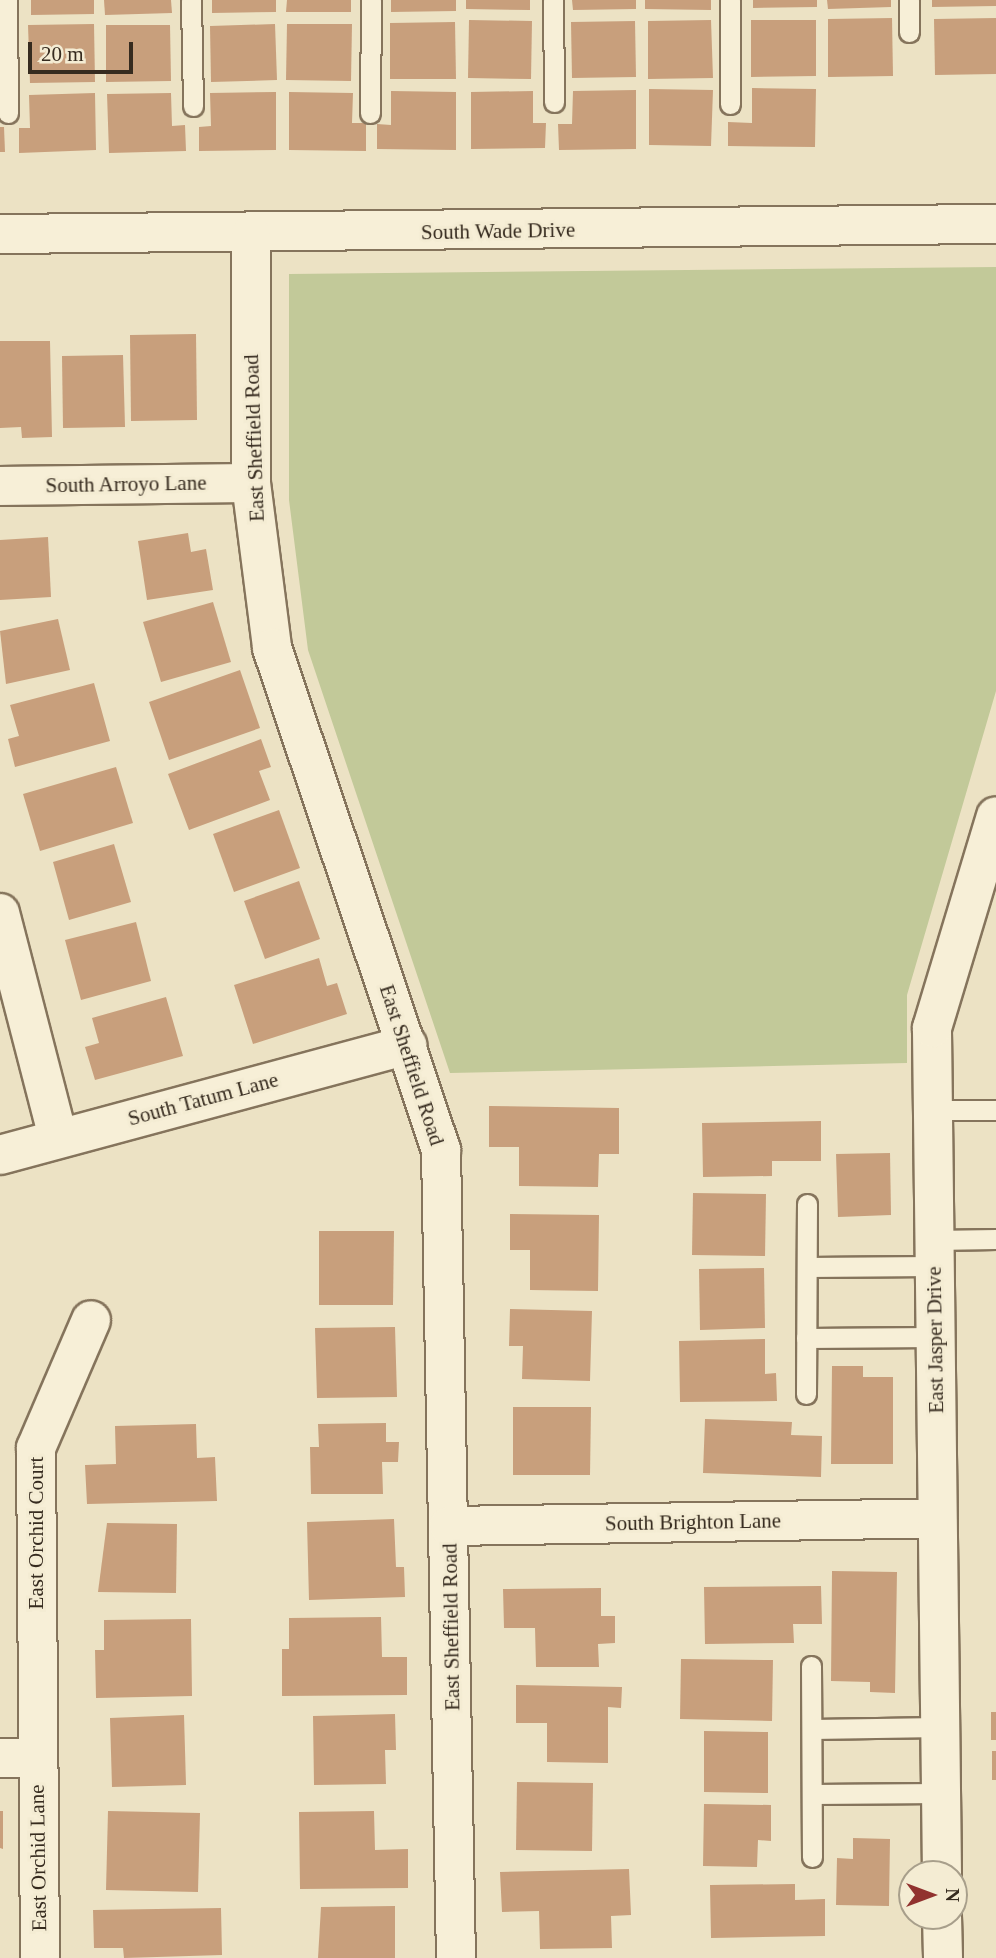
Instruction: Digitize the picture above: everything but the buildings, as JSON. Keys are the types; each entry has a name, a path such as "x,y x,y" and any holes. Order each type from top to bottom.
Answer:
{"street":[{"name":"South Wade Drive","path":"0,234 251,234 996,224"},
{"name":"East Sheffield Road","path":"251,234 251,483 272,648 441,1150 456,1958"},
{"name":"South Arroyo Lane","path":"0,486 251,483"},
{"name":"East Jasper Drive","path":"942,1860 932,1028 996,816"},
{"path":"0,914 58,1138"},
{"name":"South Tatum Lane","path":"0,1155 407,1045"},
{"name":"East Orchid Court","path":"18,1758 36,1448 91,1320"},
{"name":"South Brighton Lane","path":"449,1526 937,1518"},
{"name":"East Orchid Lane","path":"18,1758 40,1958"},
{"path":"942,1930 943,1958"}],"lane":[{"path":"7,0 8,113"},
{"path":"191,0 193,106"},
{"path":"370,113 371,0"},
{"path":"553,0 554,102"},
{"path":"730,0 730,104"},
{"path":"909,0 909,32"},
{"path":"932,1110 996,1110"},
{"path":"806,1394 807,1204"},
{"path":"807,1267 934,1253 996,1239"},
{"path":"806,1338 935,1337"},
{"path":"811,1666 812,1857"},
{"path":"812,1729 940,1727"},
{"path":"812,1794 941,1793"}],"green space":[{"path":"996,267 996,691 907,995 907,1063 450,1073 308,650 289,500 289,274"}]}
